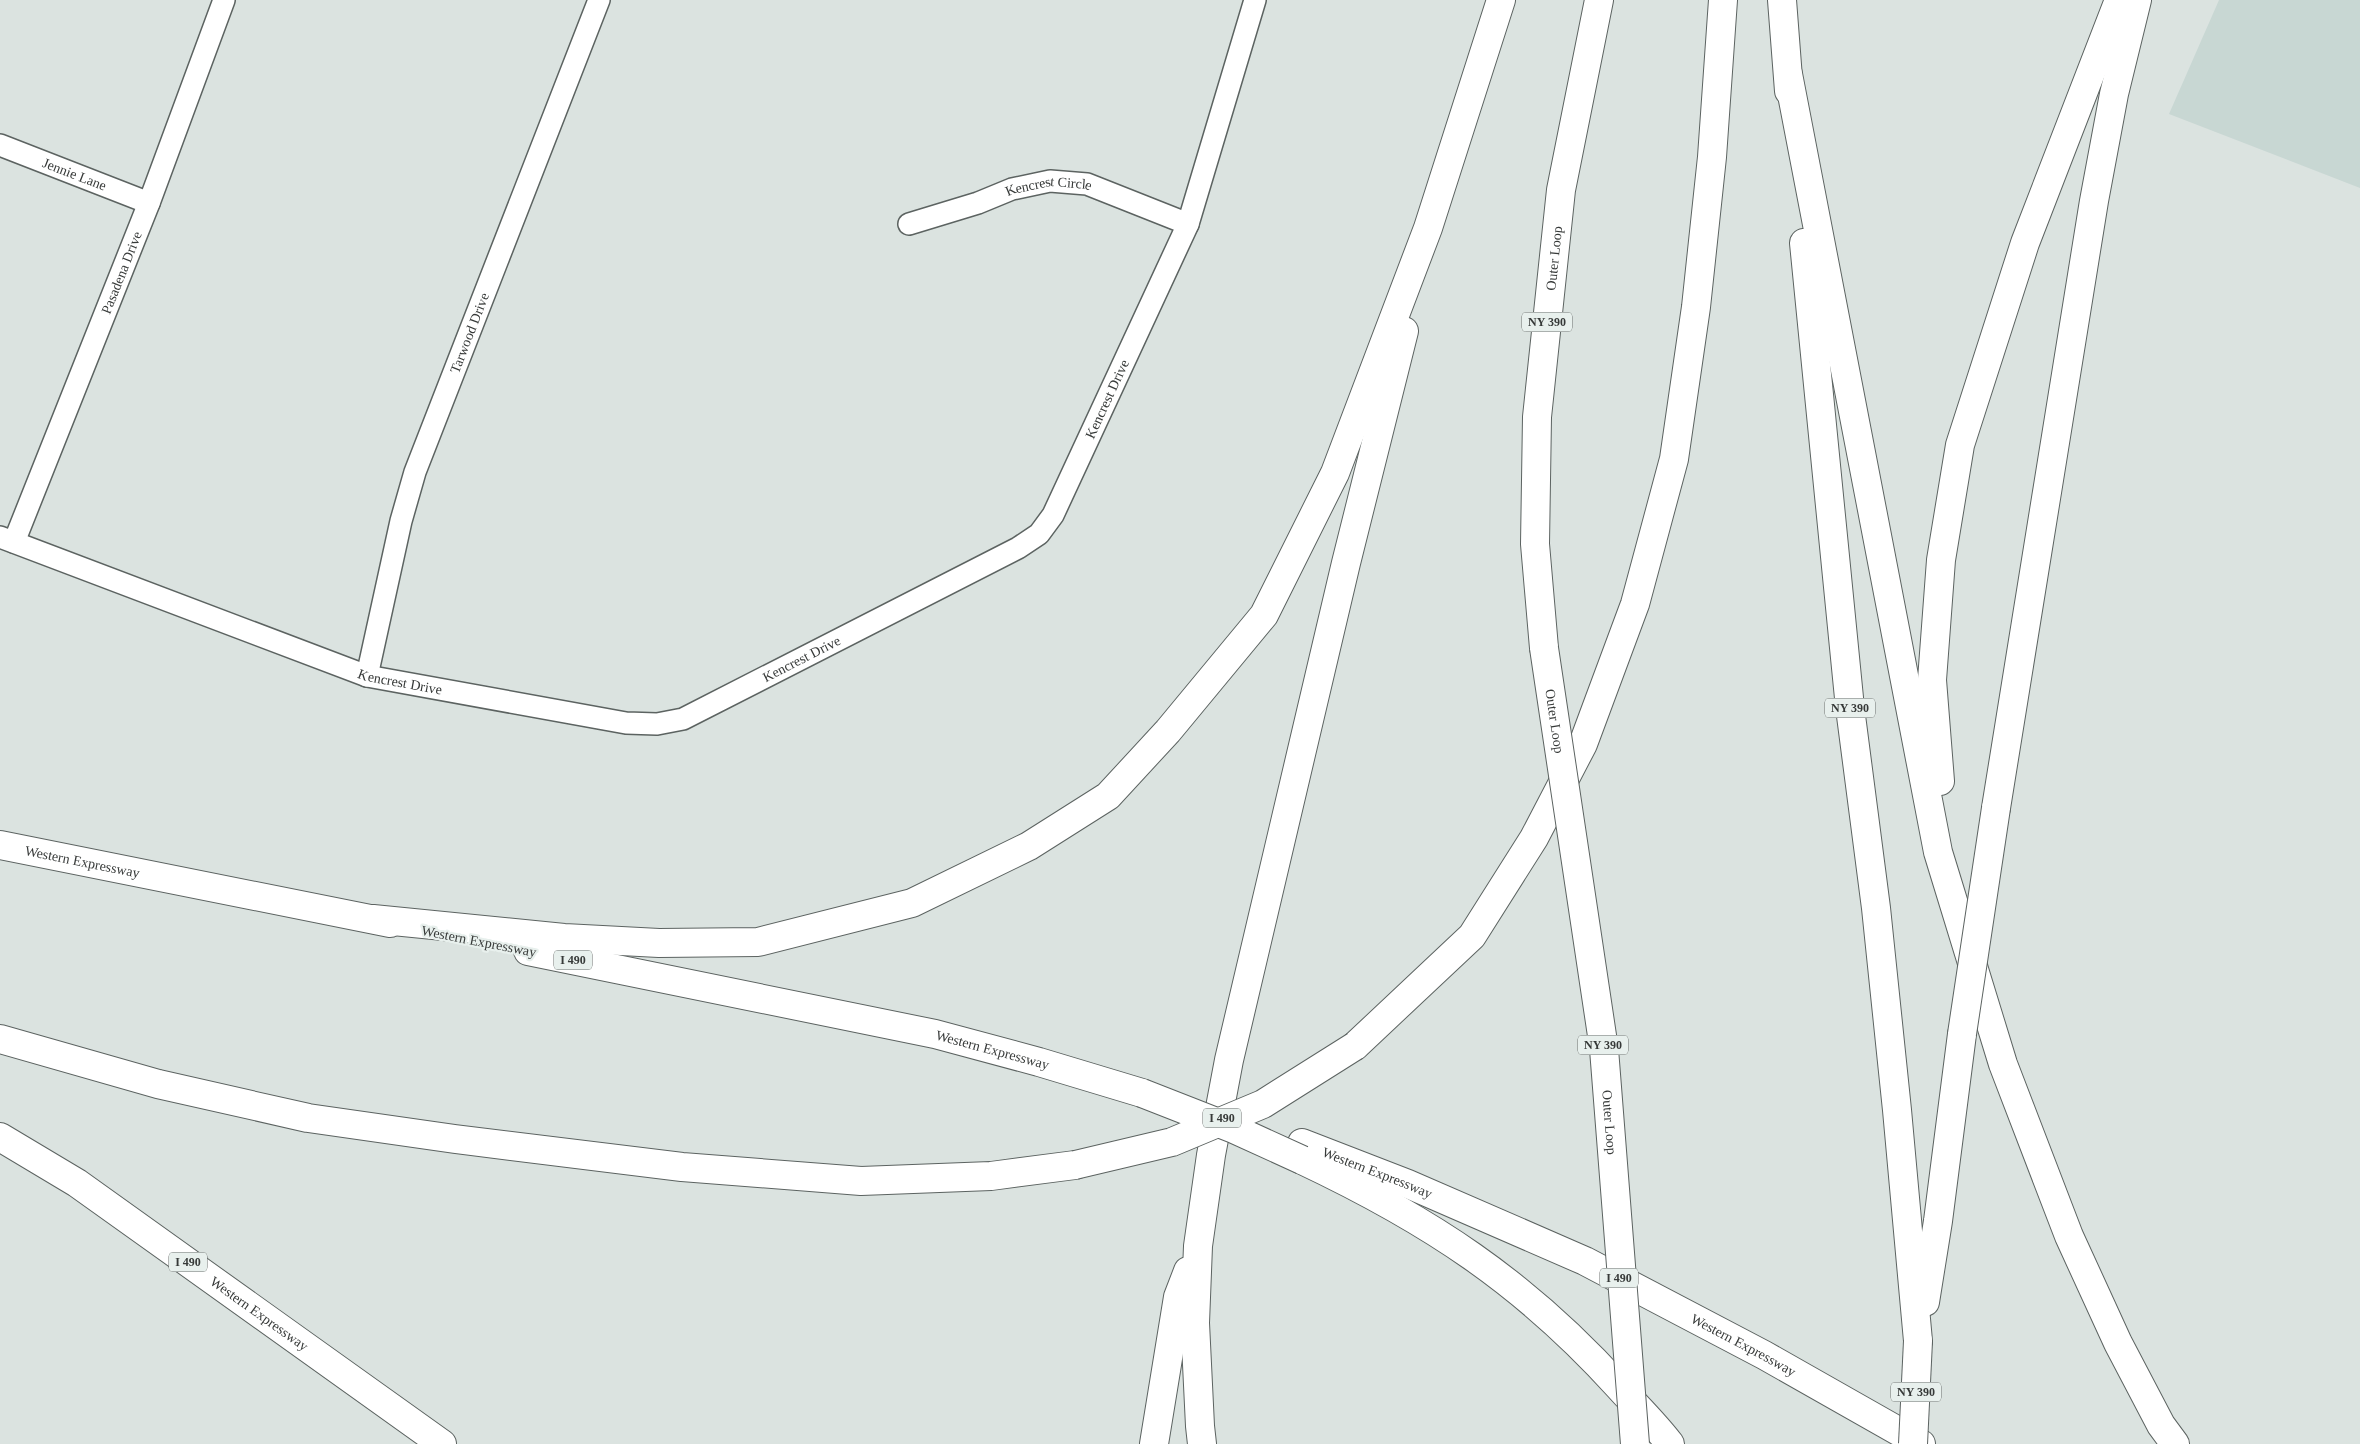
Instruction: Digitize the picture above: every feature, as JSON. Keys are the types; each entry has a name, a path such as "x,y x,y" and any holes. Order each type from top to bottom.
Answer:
{"highway":[{"path":"373,919 564,938 659,944 758,942 912,902 1029,846 1108,796 1168,731 1264,615 1335,474 1428,228 1500,0"},
{"name":"Outer Loop","path":"1599,0 1560,190 1537,417 1535,544 1544,648 1604,1049 1635,1444"},
{"path":"0,1039 158,1084 308,1118 455,1139 672,1165 861,1181 991,1176 1074,1166 1172,1142 1262,1104 1355,1046 1472,936 1534,838 1583,744 1635,604 1674,459 1695,317 1712,157 1723,0"},
{"name":"NY 390","path":"1782,0 1850,708 1879,937 1918,1341 1913,1444"},
{"path":"1950,889 1932,680 1941,560 1960,445 2025,243 2119,0"},
{"path":"1918,1341 1938,1221 1962,1034 1996,808 2094,202 2114,94 2138,0"},
{"path":"1788,74 1938,852 2003,1064 2069,1236 2118,1343 2161,1425 2175,1444"},
{"path":"1202,1444 1195,1323 1198,1246 1211,1155 1229,1060 1346,563 1385,413 1428,228"},
{"name":"Western Expressway","path":"0,845 935,1034 1142,1092 1302,1152 1399,1180 1585,1261 1764,1355 1921,1444"},
{"name":"Western Expressway","path":"0,1137 77,1183 442,1444"},
{"path":"1302,1152 1408,1214 1459,1246 1503,1278 1578,1342 1670,1444"},
{"path":"1154,1444 1178,1297 1198,1246"},
{"path":"372,1395 432,1444"}],"street":[{"name":"Pasadena Drive","path":"7,540 148,203 224,0"},
{"name":"Tarwood Drive","path":"367,676 401,521 415,472 599,0"},
{"name":"Kencrest Drive","path":"7,540 367,676 626,723 657,724 683,718 1018,548 1039,534 1054,515 1188,224 1255,0"},
{"name":"Jennie Lane","path":"0,145 148,203"},
{"name":"Kencrest Circle","path":"909,224 978,203 1012,188 1050,181 1087,184 1188,224"}],"shaded area":[{"path":"2219,0 2360,0 2360,188 2169,114"}]}
